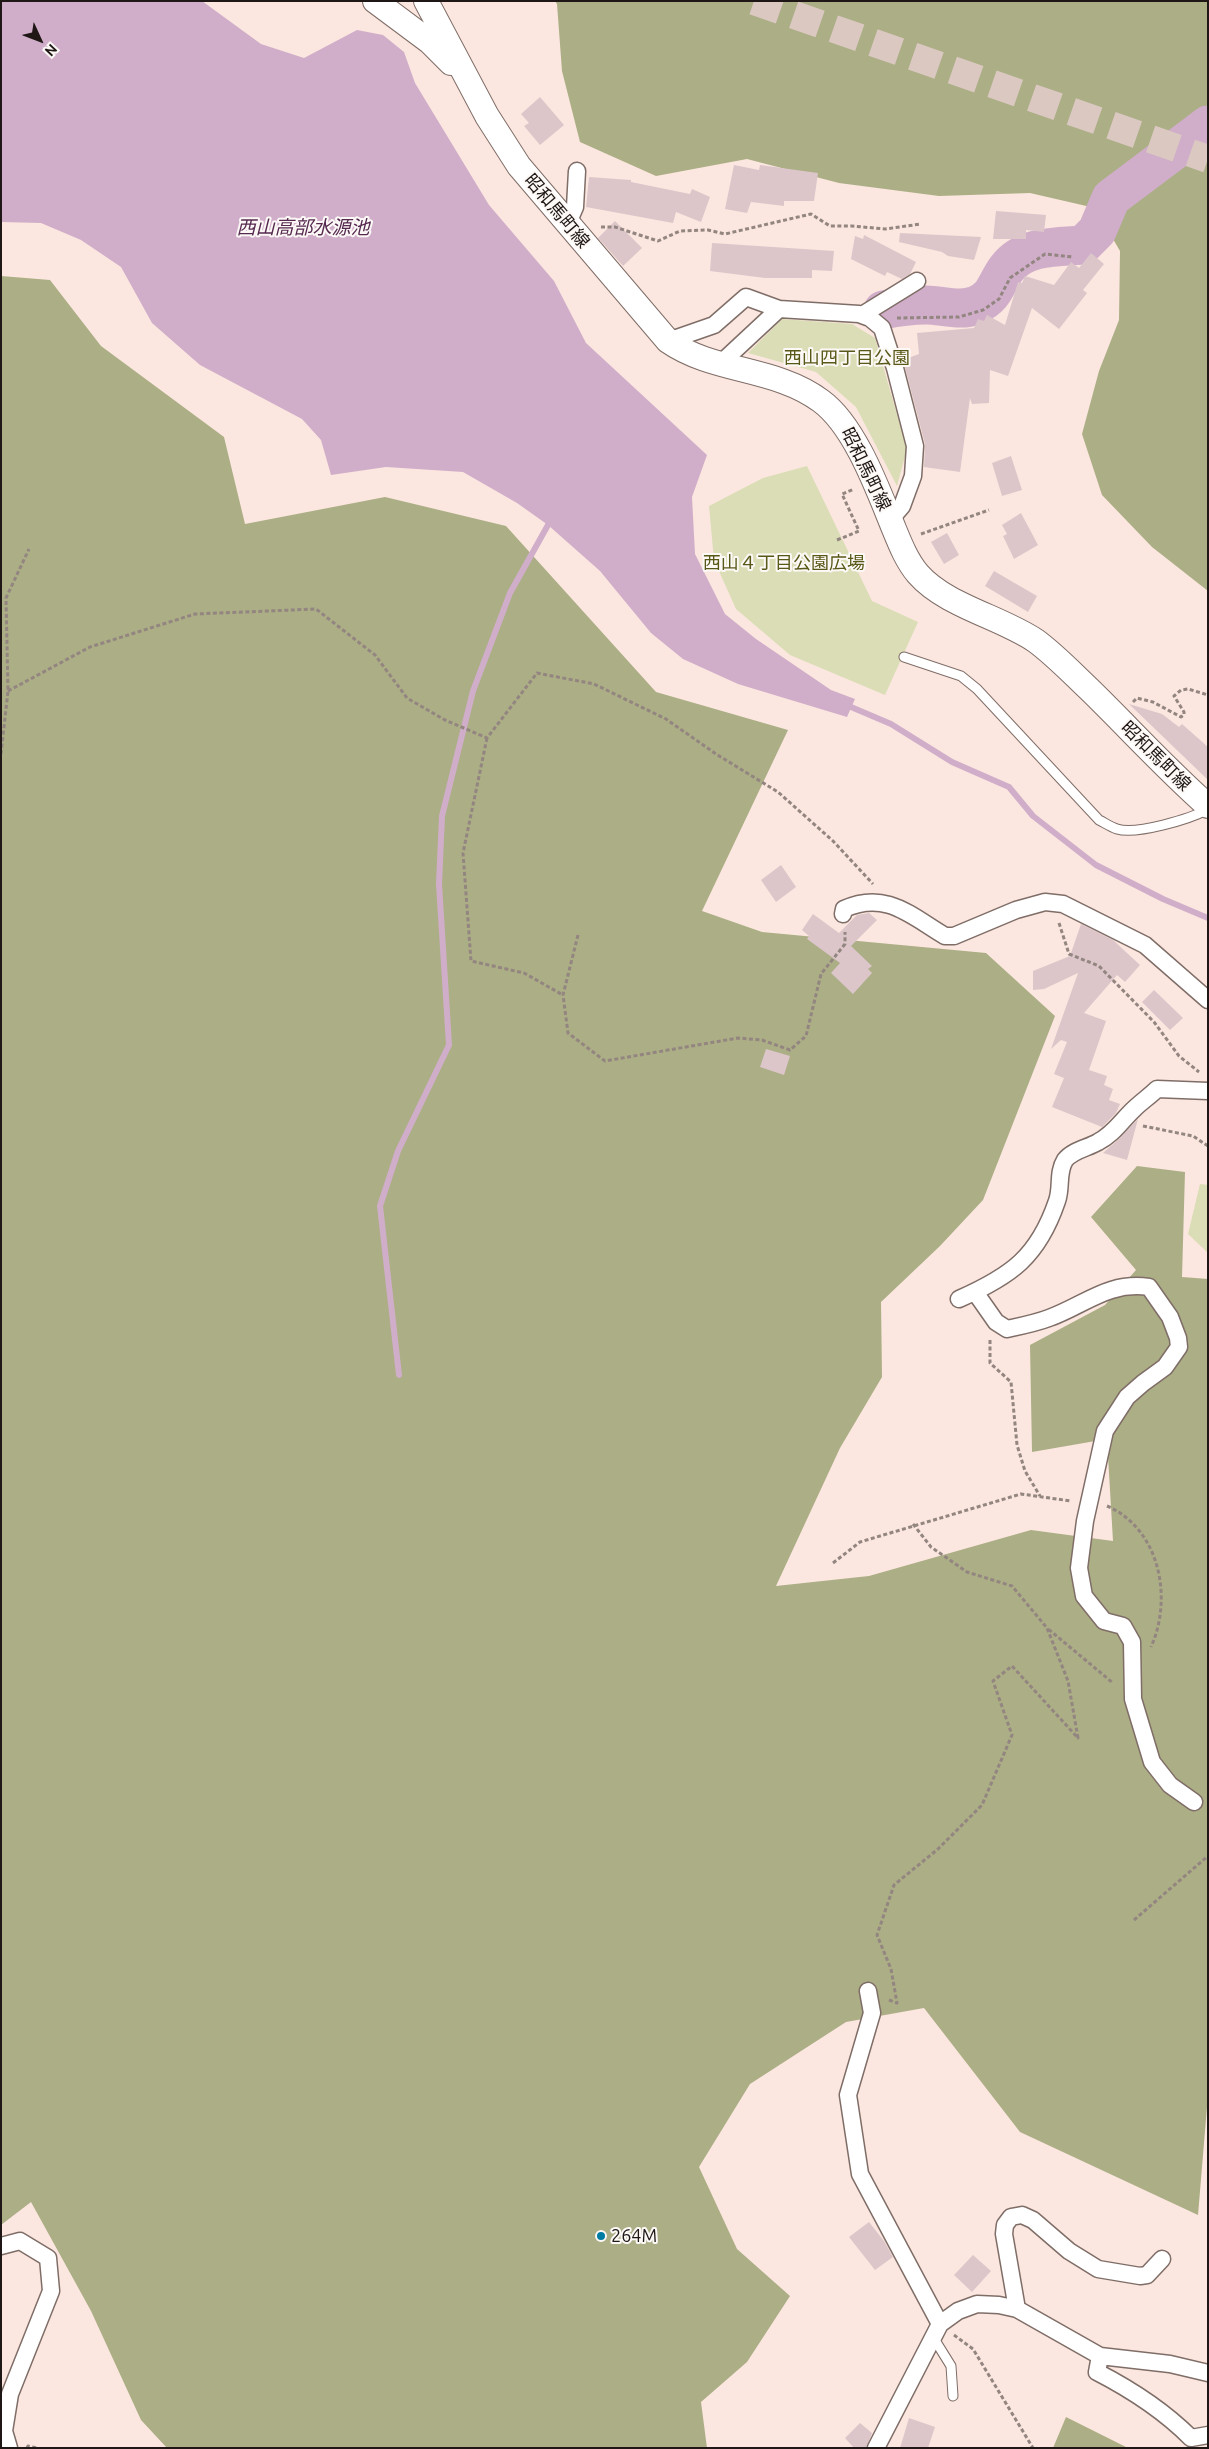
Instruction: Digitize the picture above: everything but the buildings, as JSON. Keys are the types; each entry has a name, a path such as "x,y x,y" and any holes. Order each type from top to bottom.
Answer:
{"main road":[{"name":"昭和馬町線","path":"375,1 430,42 466,78"},
{"name":"昭和馬町線","path":"426,1 487,116 519,166 668,341 682,351 778,378 822,402 845,424 873,482 896,513 913,568 925,581 954,599 1012,627 1036,642 1117,716 1176,778 1208,807"}],"street":[{"path":"572,228 577,171"},
{"path":"862,315 917,281"},
{"path":"668,341 714,324 746,297 779,309 862,315 870,318 882,328 895,368 915,446 913,476 896,513"},
{"path":"721,363 779,309"},
{"path":"843,914 844,909 857,903 891,904 945,936 954,936 1016,910 1045,902 1064,904 1135,938 1208,1000"},
{"path":"959,1299 994,1284 1015,1268 1032,1249 1046,1229 1058,1199 1061,1168 1067,1158 1082,1148 1098,1142 1123,1121 1134,1108 1158,1089 1207,1085"},
{"path":"975,1292 996,1322 1007,1329 1047,1319 1108,1289 1140,1286 1150,1287 1170,1317 1178,1338 1179,1347 1165,1367 1143,1383 1128,1398 1105,1431 1088,1504 1079,1568 1084,1596 1104,1620 1122,1626 1132,1642 1133,1699 1152,1762 1170,1785 1194,1802"},
{"path":"868,1991 872,2014 848,2095 860,2174 936,2330"},
{"path":"1017,2309 1004,2234 1005,2225 1011,2217 1022,2215 1033,2220 1069,2252 1098,2269 1140,2276 1147,2275 1162,2259"},
{"path":"1,2246 20,2241 48,2258 51,2292 10,2394 4,2431 9,2448"},
{"path":"876,2448 936,2330 958,2311 977,2304 1000,2305 1017,2309 1100,2356 1170,2364 1208,2373"},
{"path":"1100,2356 1097,2372 1125,2386 1168,2415 1190,2438 1208,2435"}],"lane":[{"path":"904,657 960,676 977,689 1099,820 1117,829 1134,830 1176,821 1198,815 1208,807"},
{"path":"936,2330 950,2366 953,2396"}],"path":[{"path":"572,228 615,227 658,241 680,231 708,230 725,234 811,214 830,226 885,229 921,224"},
{"path":"882,328 900,316 959,317 983,310 1000,298 1010,278 1044,254 1073,257"},
{"path":"837,540 859,531 842,494 873,482"},
{"path":"896,513 918,535 989,510"},
{"path":"1,754 8,691 6,598 29,549"},
{"path":"8,691 90,647 195,614 316,609 375,655 407,698 445,720 487,738"},
{"path":"563,995 524,973 471,961 463,853 487,738 537,673 594,684 666,718 716,754 778,792 833,841 891,904"},
{"path":"1117,716 1137,698 1153,702 1181,718 1184,712 1174,696 1181,690 1188,689 1208,695"},
{"path":"1052,903 1069,954 1099,966 1154,1022 1180,1056 1207,1085"},
{"path":"578,935 563,995 568,1033 605,1061 738,1038 762,1040 790,1050 806,1036 821,974 845,944 843,914"},
{"path":"1123,1121 1193,1136 1208,1146"},
{"path":"990,1336 990,1363 1011,1382 1017,1446 1025,1471 1040,1497"},
{"path":"833,1563 860,1542 914,1524 1021,1494 1109,1506 1139,1530 1154,1556 1162,1584 1161,1611 1148,1652"},
{"path":"914,1524 931,1547 967,1572 1012,1586 1047,1628 1133,1699"},
{"path":"868,1991 897,2003 891,1968 877,1935 894,1885 938,1849 982,1805 1012,1736 993,1681 1012,1666 1078,1738 1068,1681 1047,1628"},
{"path":"1134,1920 1208,1856"},
{"path":"936,2330 973,2350 1033,2448"},
{"path":"27,2448 28,2446 37,2448"}],"green space":[{"path":"555,1 1208,1 1208,591 1152,547 1102,495 1082,434 1099,371 1119,320 1120,251 1095,208 1030,193 939,196 839,183 747,159 656,176 580,142 562,71 557,4"},
{"path":"1,276 50,280 101,346 224,437 245,524 385,497 506,526 656,692 788,730 702,911 762,932 986,953 1055,1016 983,1200 940,1246 881,1302 882,1377 840,1448 776,1586 869,1576 1031,1530 1113,1541 1107,1439 1032,1452 1030,1345 1105,1305 1136,1270 1091,1217 1137,1166 1185,1172 1182,1277 1208,1279 1208,2095 1198,2215 1020,2132 924,2008 846,2022 750,2084 699,2167 737,2249 790,2296 747,2362 701,2402 707,2448 167,2448 141,2420 91,2311 31,2202 1,2225"},
{"name":"西山四丁目公園","path":"782,319 852,324 875,338 907,449 897,486 856,407 816,372 748,353"},
{"name":"西山４丁目公園広場","path":"807,466 872,601 918,622 885,695 790,655 736,609 714,560 709,506 763,478"},
{"path":"1200,1184 1208,1185 1208,1253 1188,1234"},
{"path":"1066,2417 1128,2448 1053,2448"}],"water":[{"name":"西山高部水源池","path":"1,1 202,1 261,44 304,58 357,30 383,35 404,52 415,83 489,205 554,281 586,343 707,455 692,497 695,554 725,614 756,639 831,690 855,699 847,717 738,684 683,659 651,633 600,571 548,525 517,503 463,472 386,467 331,475 321,440 302,419 200,365 152,323 121,267 81,240 41,223 1,222"}],"waterway":[{"path":"883,310 921,305 964,308 983,302 995,289 1003,273 1014,260 1032,251 1053,247 1083,245 1097,231 1111,198 1208,125"},
{"path":"399,1375 380,1206 398,1151 449,1045 439,884 442,816 473,691 510,593 548,525"},
{"path":"844,704 891,724 952,762 1009,787 1033,816 1096,865 1163,899 1208,918"}],"tunnel":[{"path":"754,1 1208,159"}],"place":[{"name":"264M","path":"601,2236"}]}
